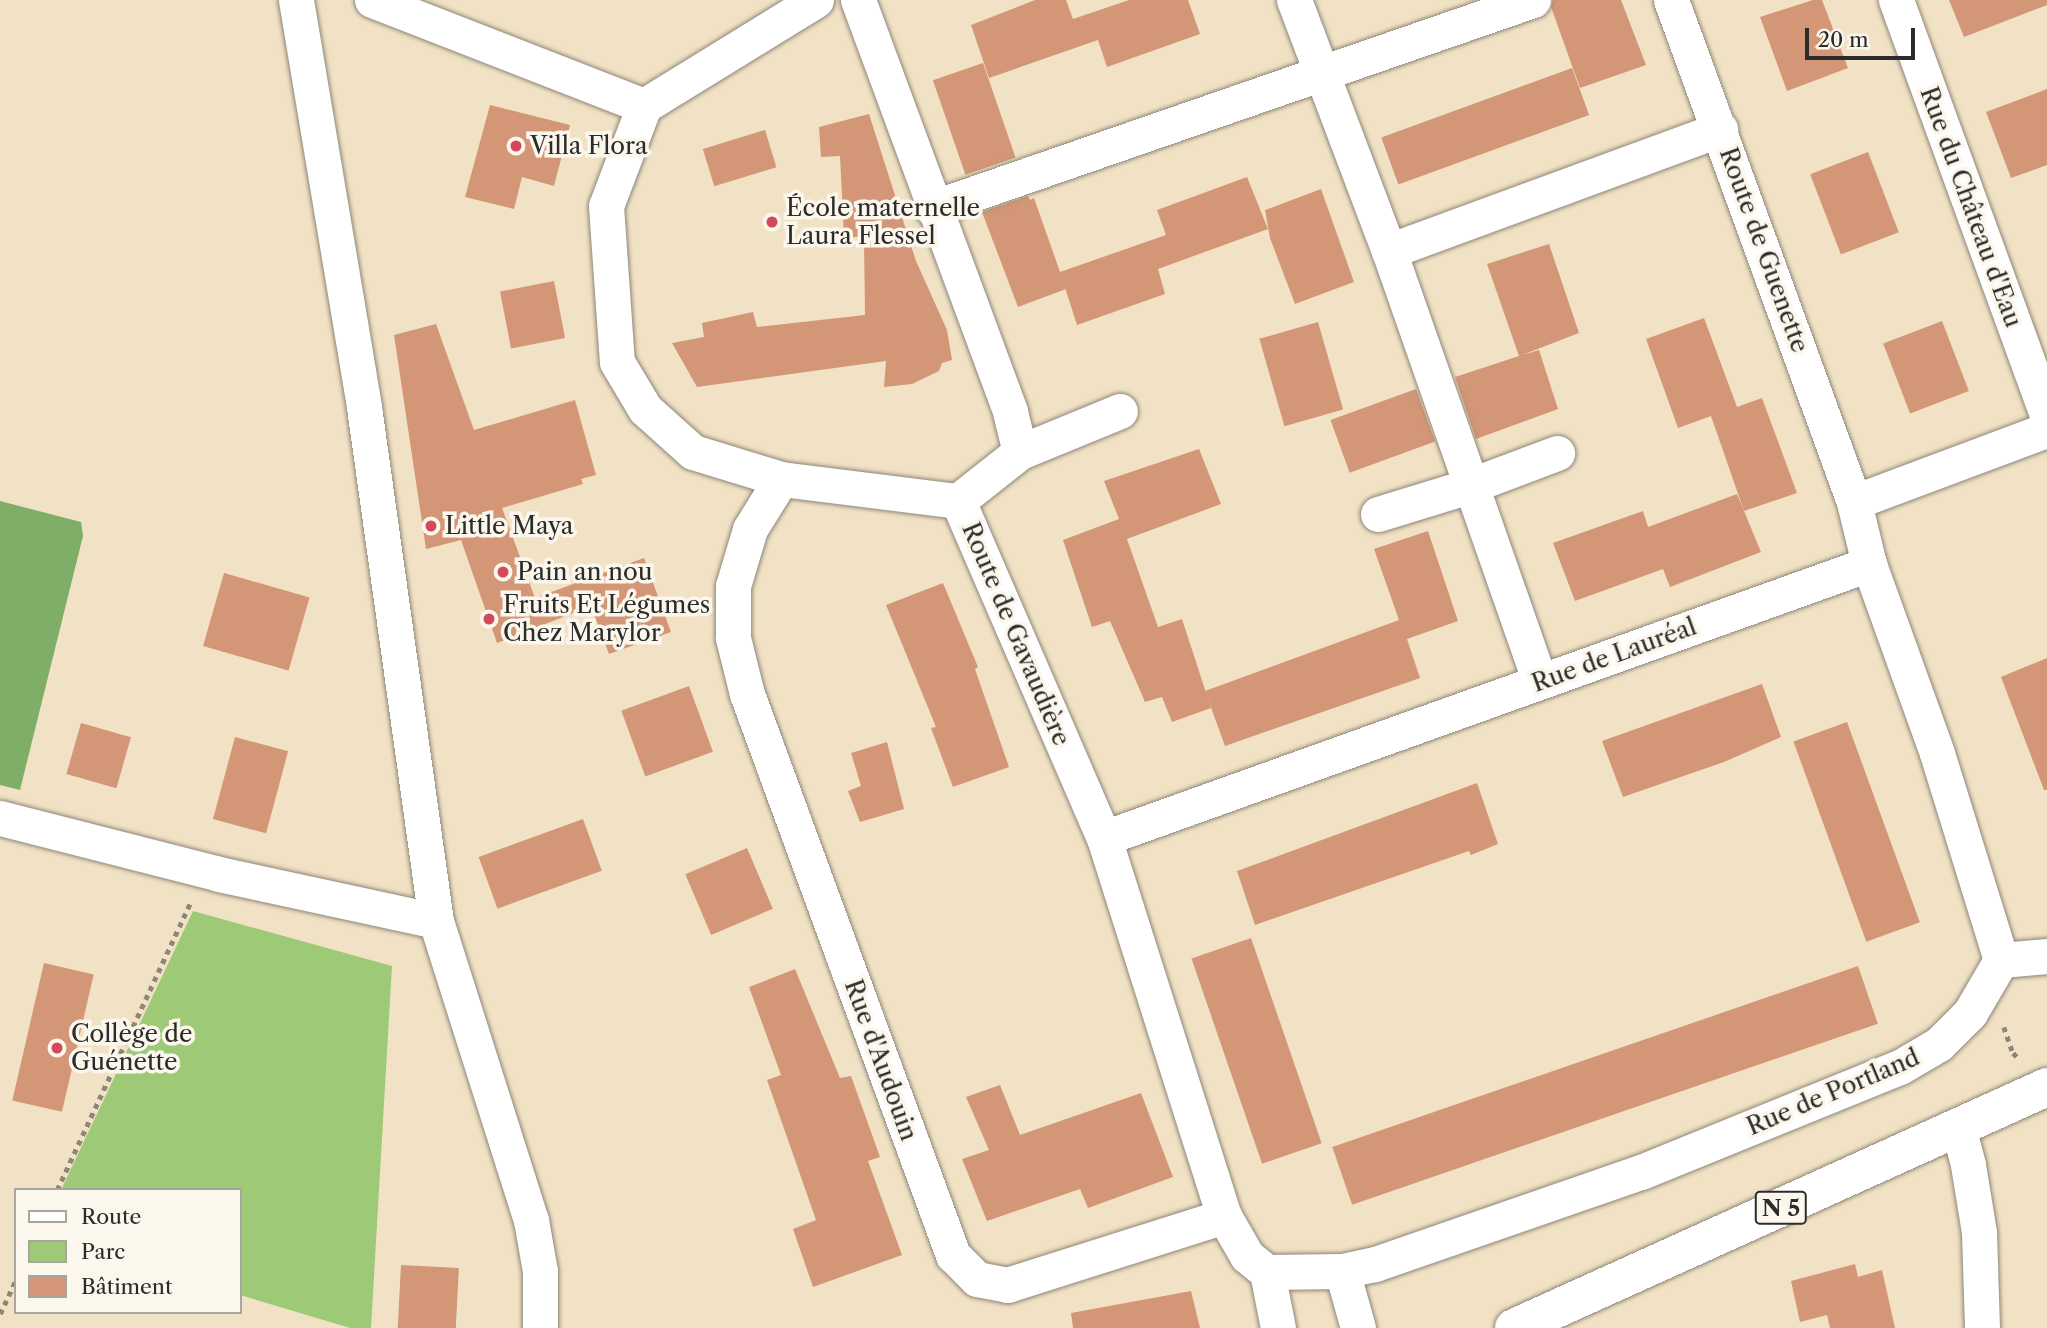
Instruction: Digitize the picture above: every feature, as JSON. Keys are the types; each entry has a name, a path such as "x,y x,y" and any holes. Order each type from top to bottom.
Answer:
{"main road":[{"name":"N 5","path":"1514,1328 1958,1127 2036,1075"}],"street":[{"path":"296,0 364,407 436,920 531,1220 540,1271 540,1328"},
{"path":"372,0 644,106 816,0"},
{"path":"858,0 932,208 1010,412 1020,452"},
{"path":"1294,0 1389,251 1540,681"},
{"path":"932,208 1320,71 1532,0"},
{"name":"Route de Guenette","path":"1671,0 1854,502"},
{"name":"Rue du Château d'Eau","path":"1896,0 2047,415"},
{"name":"Route de Gavaudière","path":"644,106 606,206 617,362 645,409 693,452 781,479 958,501 1104,838 1224,1216 1247,1256 1267,1272"},
{"path":"1389,251 1720,129"},
{"path":"958,501 1020,452 1120,411"},
{"path":"2047,430 1854,502 1869,564 1937,753 1994,972 2047,956"},
{"path":"1378,514 1472,485 1557,453"},
{"name":"Rue d'Audouin","path":"781,479 750,529 733,586 733,638 747,694 953,1255 977,1279 1007,1285 1224,1216"},
{"name":"Rue de Lauréal","path":"1104,838 1869,564"},
{"path":"0,818 205,870 436,920"},
{"name":"Rue de Portland","path":"1267,1272 1342,1271 1375,1264 1641,1172 1900,1068 1939,1044 1970,1013 1994,972"},
{"path":"1958,1127 1979,1232 1982,1328"},
{"path":"540,1271 563,1328"},
{"path":"1342,1271 1358,1328"},
{"path":"1267,1272 1278,1328"}],"path":[{"path":"59,1188 205,870"},
{"path":"1994,972 2013,1053 2036,1075"},
{"path":"0,1314 14,1284"}],"green space":[{"path":"0,501 81,522 83,536 20,790 0,785"},
{"path":"193,911 392,966 371,1328 350,1328 242,1296 242,1188 62,1188"}],"building":[{"path":"1035,0 1066,0 1073,19 1129,0 1188,0 1200,34 1107,67 1098,40 989,78 971,25"},
{"path":"1553,0 1621,0 1646,65 1580,88 1551,7"},
{"path":"1813,0 1822,0 1848,68 1787,91 1760,17"},
{"path":"1949,0 2047,0 2047,5 1964,37"},
{"path":"983,63 1016,158 965,175 933,80"},
{"path":"1572,68 1589,115 1398,184 1381,137"},
{"path":"2047,89 2047,165 2011,178 1986,112"},
{"path":"490,105 570,125 554,186 522,177 514,209 465,197"},
{"path":"869,114 916,261 947,330 952,360 942,363 939,371 912,384 884,387 886,361 697,387 672,343 704,337 702,323 753,312 757,327 865,315 864,237 844,237 840,156 821,157 819,127"},
{"path":"765,130 776,167 714,186 703,149"},
{"path":"1868,152 1899,232 1841,255 1810,174"},
{"path":"1247,177 1268,229 1158,269 1165,294 1077,325 1060,272 1166,235 1157,210"},
{"path":"1321,189 1354,282 1295,304 1270,238 1265,210"},
{"path":"1028,196 1030,200 1034,198 1066,289 1018,307 982,212"},
{"path":"1549,244 1579,333 1522,355 1539,350 1558,409 1476,439 1455,377 1519,356 1487,264"},
{"path":"554,281 565,338 511,348 500,291"},
{"path":"1704,318 1737,407 1762,398 1797,493 1744,511 1711,416 1678,428 1646,339"},
{"path":"1942,321 1969,391 1910,414 1883,344"},
{"path":"1318,322 1343,409 1284,426 1259,339"},
{"path":"436,324 474,430 575,400 596,475 581,479 583,484 502,508 535,598 644,558 671,632 609,654 591,606 497,643 461,540 426,549 394,335"},
{"path":"1416,389 1435,442 1350,473 1330,420"},
{"path":"1199,449 1221,504 1127,539 1158,627 1182,619 1211,708 1172,722 1162,697 1145,702 1110,621 1092,627 1063,540 1119,519 1104,481"},
{"path":"1737,494 1761,552 1670,587 1663,569 1575,601 1553,543 1643,511 1648,527"},
{"path":"1428,531 1458,621 1407,639 1420,678 1225,746 1205,691 1399,620 1374,549"},
{"path":"224,573 310,598 289,671 203,646"},
{"path":"943,583 978,667 975,669 1009,767 953,787 931,728 936,727 886,605"},
{"path":"2047,658 2047,790 2044,790 2001,677"},
{"path":"1762,684 1781,737 1724,762 1623,797 1602,741"},
{"path":"689,686 713,752 645,776 621,711"},
{"path":"1847,722 1920,922 1866,942 1793,741"},
{"path":"81,723 131,737 116,788 66,774"},
{"path":"235,737 288,751 266,833 213,819"},
{"path":"887,742 904,809 860,822 848,791 861,786 851,753"},
{"path":"1477,783 1498,844 1471,855 1469,851 1255,925 1237,871"},
{"path":"583,819 602,871 498,909 479,857"},
{"path":"747,848 773,909 711,935 685,874"},
{"path":"1251,938 1322,1143 1262,1164 1191,959"},
{"path":"44,963 94,974 62,1112 12,1100"},
{"path":"1858,966 1878,1024 1352,1205 1332,1147"},
{"path":"795,969 840,1078 851,1076 880,1157 868,1161 902,1255 813,1287 793,1229 816,1220 767,1080 781,1075 749,987"},
{"path":"1000,1085 1020,1135 1141,1093 1173,1177 1088,1208 1080,1189 987,1221 962,1159 989,1150 966,1097"},
{"path":"1855,1264 1858,1277 1882,1270 1895,1328 1830,1328 1827,1315 1800,1322 1791,1281"},
{"path":"401,1265 459,1268 456,1328 398,1328"},
{"path":"1191,1291 1200,1328 1073,1328 1071,1313"}],"place":[{"name":"Villa Flora","path":"516,146"},
{"name":"École maternelle Laura Flessel","path":"772,222"},
{"name":"Little Maya","path":"431,526"},
{"name":"Pain an nou","path":"503,572"},
{"name":"Fruits Et Légumes Chez Marylor","path":"489,619"},
{"name":"Collège de Guénette","path":"57,1048"}]}
